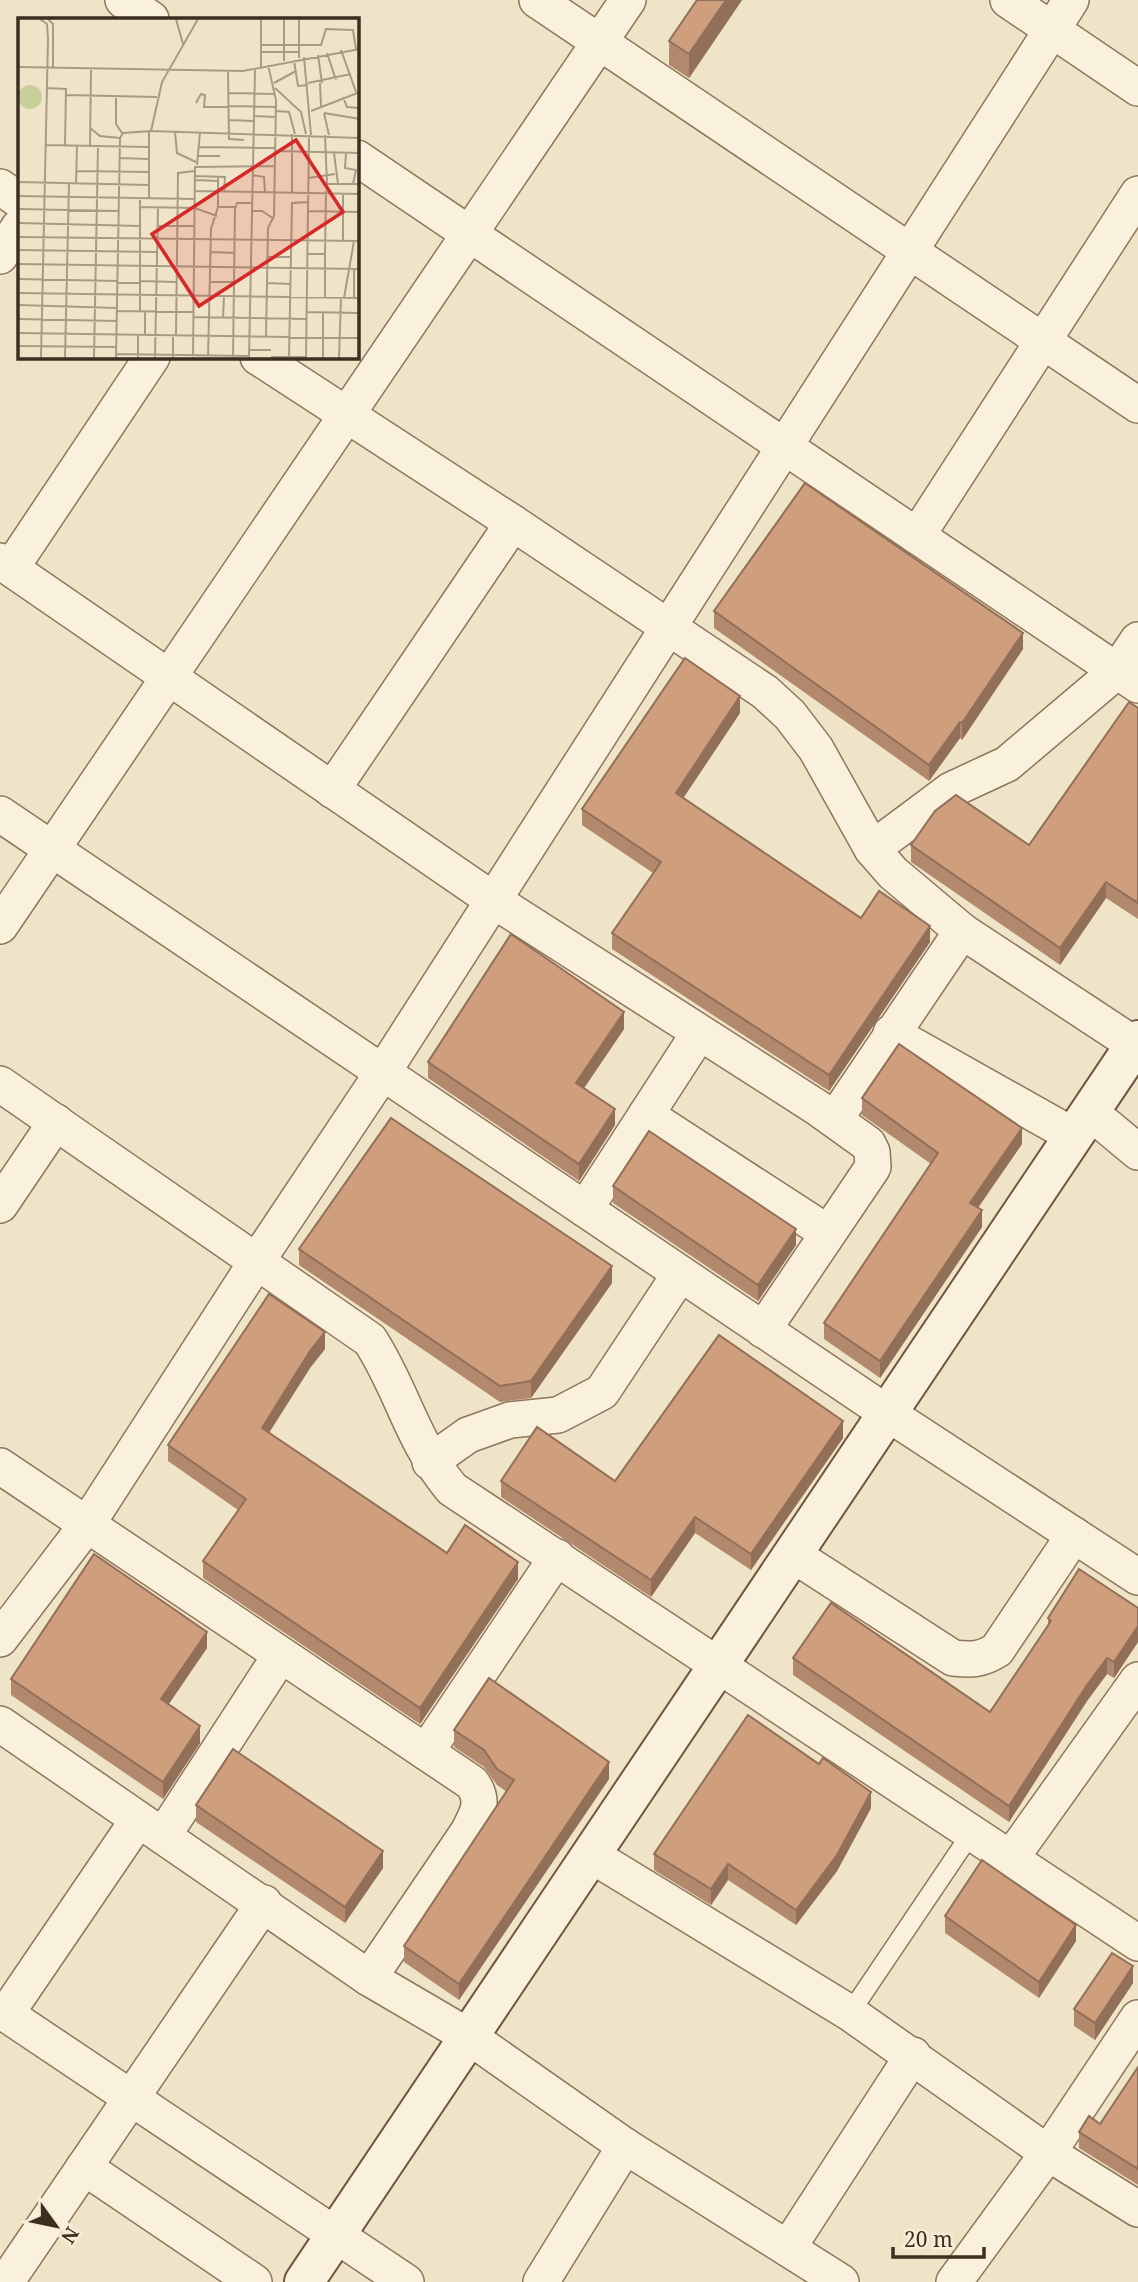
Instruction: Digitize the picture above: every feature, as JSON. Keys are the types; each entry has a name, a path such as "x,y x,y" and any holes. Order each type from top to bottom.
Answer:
{"street":[{"path":"123,0 150,18"},
{"path":"159,18 171,0"},
{"path":"537,0 1138,405"},
{"path":"0,926 628,0"},
{"path":"1008,0 1138,88"},
{"path":"0,1639 86,1526 383,1072 1071,0"},
{"path":"359,159 1128,678"},
{"path":"0,187 18,199"},
{"path":"917,536 1138,194"},
{"path":"0,256 18,229"},
{"path":"151,359 5,565 493,900 835,1119 962,930"},
{"path":"261,359 765,692 790,715 840,789 854,821 872,849 893,873 962,930 1137,1044 304,2282"},
{"path":"332,790 513,523"},
{"path":"872,849 951,790 1007,764 1128,678 1138,640"},
{"path":"0,814 763,1330 1138,1577"},
{"path":"584,1209 699,1033"},
{"path":"891,1033 1138,1152"},
{"path":"0,1084 370,1340 388,1368 405,1416 430,1462 452,1489 719,1663 1138,1943"},
{"path":"763,1330 873,1167 872,1152 868,1144 822,1111"},
{"path":"646,1115 828,1233"},
{"path":"0,1205 56,1122"},
{"path":"430,1462 468,1435 510,1420 558,1415 602,1392 680,1274"},
{"path":"0,1466 472,1783 481,1795 479,1811 468,1832 369,1978"},
{"path":"792,1554 953,1658 971,1660 982,1659 997,1650 1074,1535"},
{"path":"426,1752 557,1557"},
{"path":"280,1656 150,1828 3,2012 406,2282"},
{"path":"1011,1858 1138,1680"},
{"path":"0,1724 264,1903 369,1978 468,2036 625,2146 841,2282"},
{"path":"591,1855 850,2013 1048,2153 1138,2209"},
{"path":"3,2282 264,1903"},
{"path":"954,2282 1048,2153 1138,2018"},
{"path":"788,2248 913,2055"},
{"path":"541,2282 625,2146"},
{"path":"84,2168 254,2282"}],"lane":[{"path":"850,2013 972,1832"}],"building":[{"path":"697,0 726,0 689,54 669,41"},
{"path":"805,483 1023,633 962,723 960,722 929,765 714,611"},
{"path":"685,658 740,696 676,793 861,918 879,891 930,926 829,1075 612,933 661,862 582,809"},
{"path":"1129,702 1138,708 1138,903 1106,882 1060,948 911,845 935,811 956,795 1029,845"},
{"path":"511,934 624,1012 576,1083 615,1109 579,1164 428,1062"},
{"path":"899,1044 1022,1128 970,1203 982,1210 880,1361 824,1323 938,1153 862,1098"},
{"path":"391,1118 612,1266 531,1381 500,1386 299,1249"},
{"path":"649,1131 796,1229 758,1285 613,1186"},
{"path":"269,1294 325,1332 310,1351 262,1428 447,1553 465,1525 518,1562 420,1708 203,1561 246,1499 168,1445"},
{"path":"719,1335 843,1421 751,1554 695,1517 651,1580 501,1481 537,1427 615,1481"},
{"path":"94,1554 207,1632 161,1699 200,1726 163,1782 11,1679"},
{"path":"1079,1569 1138,1608 1138,1626 1114,1662 1107,1658 1087,1685 1009,1806 793,1658 831,1603 990,1712 1051,1621 1048,1618"},
{"path":"489,1678 609,1762 459,1984 404,1946 514,1780 497,1769 484,1750 454,1730"},
{"path":"748,1715 819,1764 823,1758 871,1792 837,1855 796,1910 728,1864 711,1889 654,1854"},
{"path":"233,1749 383,1851 345,1907 196,1805"},
{"path":"982,1860 1076,1925 1039,1982 945,1916"},
{"path":"1112,1953 1133,1966 1095,2023 1074,2009"},
{"path":"1138,2067 1138,2169 1079,2132 1089,2116 1100,2124"}]}
